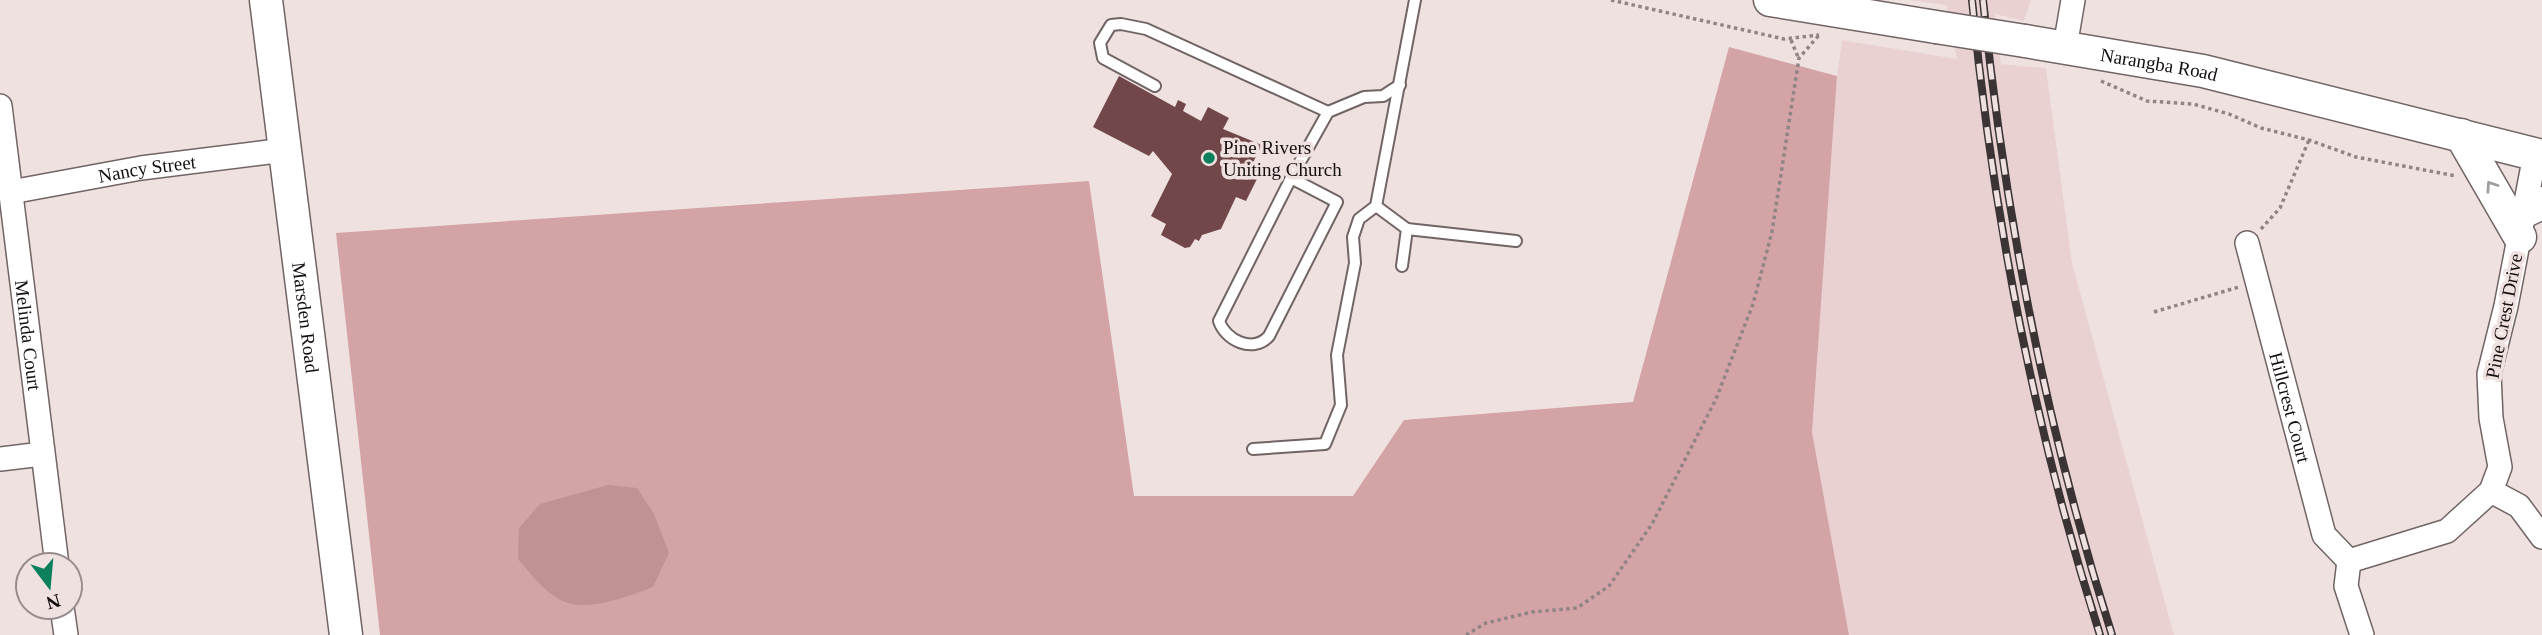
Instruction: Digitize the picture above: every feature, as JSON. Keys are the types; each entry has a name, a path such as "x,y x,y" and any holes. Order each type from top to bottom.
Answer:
{"main road":[{"name":"Marsden Road","path":"266,0 346,635"},
{"name":"Narangba Road","path":"1773,0 2203,71 2539,156"},
{"path":"2461,135 2529,217"}],"street":[{"path":"2065,47 2073,0"},
{"name":"Melinda Court","path":"0,106 55,551"},
{"name":"Nancy Street","path":"11,192 141,168 285,150"},
{"name":"Pine Crest Drive","path":"2491,491 2500,467 2491,418 2489,374 2529,217 2539,156"},
{"name":"Hillcrest Court","path":"2247,243 2324,535 2349,561"},
{"path":"0,459 42,454"},
{"path":"2362,635 2346,586 2349,561 2447,531 2491,491 2519,506 2542,537"}],"lane":[{"path":"1253,449 1325,444 1341,405 1337,355 1355,262 1353,237 1359,219 1376,206 1416,0"},
{"path":"1155,86 1103,58 1100,43 1111,25 1121,24 1146,29 1328,112"},
{"path":"1292,178 1337,202 1269,336 1257,344 1244,344 1231,339 1222,330 1219,321 1292,178 1328,112 1364,97 1382,96 1401,85"},
{"path":"1376,206 1407,229 1516,241"},
{"path":"1402,266 1407,229"}],"path":[{"path":"1466,635 1486,623 1520,615 1577,608 1609,586 1652,524 1716,399 1753,304 1772,232 1799,58 1820,34 1791,40 1611,0"},
{"path":"1791,40 1799,58"},
{"path":"2095,80 2147,101 2193,104 2356,157 2465,178"},
{"path":"2247,243 2280,208 2309,140"},
{"path":"2154,313 2257,282"}],"shaded area":[{"path":"1910,0 2031,0 2024,21 1995,14 2001,64 2046,68 2072,263 2174,635 1849,635 1812,432 1837,76 1842,40 1957,59 1946,5"},
{"path":"1729,47 1837,76 1812,432 1849,635 380,635 336,233 1089,181 1134,496 1353,496 1404,420 1633,402"},
{"path":"608,485 637,488 654,514 669,553 653,587 599,604 568,603 547,590 518,559 519,528 540,504"}],"building":[{"path":"1119,76 1175,107 1178,100 1186,104 1183,111 1201,121 1208,107 1229,118 1223,129 1262,145 1247,174 1257,179 1246,201 1236,197 1221,229 1202,235 1199,241 1195,239 1190,247 1185,248 1161,235 1166,224 1151,216 1172,174 1153,151 1149,156 1093,127"}],"railway":[{"path":"1972,0 1992,161 2019,321 2055,479 2100,635"},
{"path":"1983,0 2003,161 2031,321 2067,479 2112,635"}],"place":[{"name":"Pine Rivers Uniting Church","path":"1209,158"}]}
